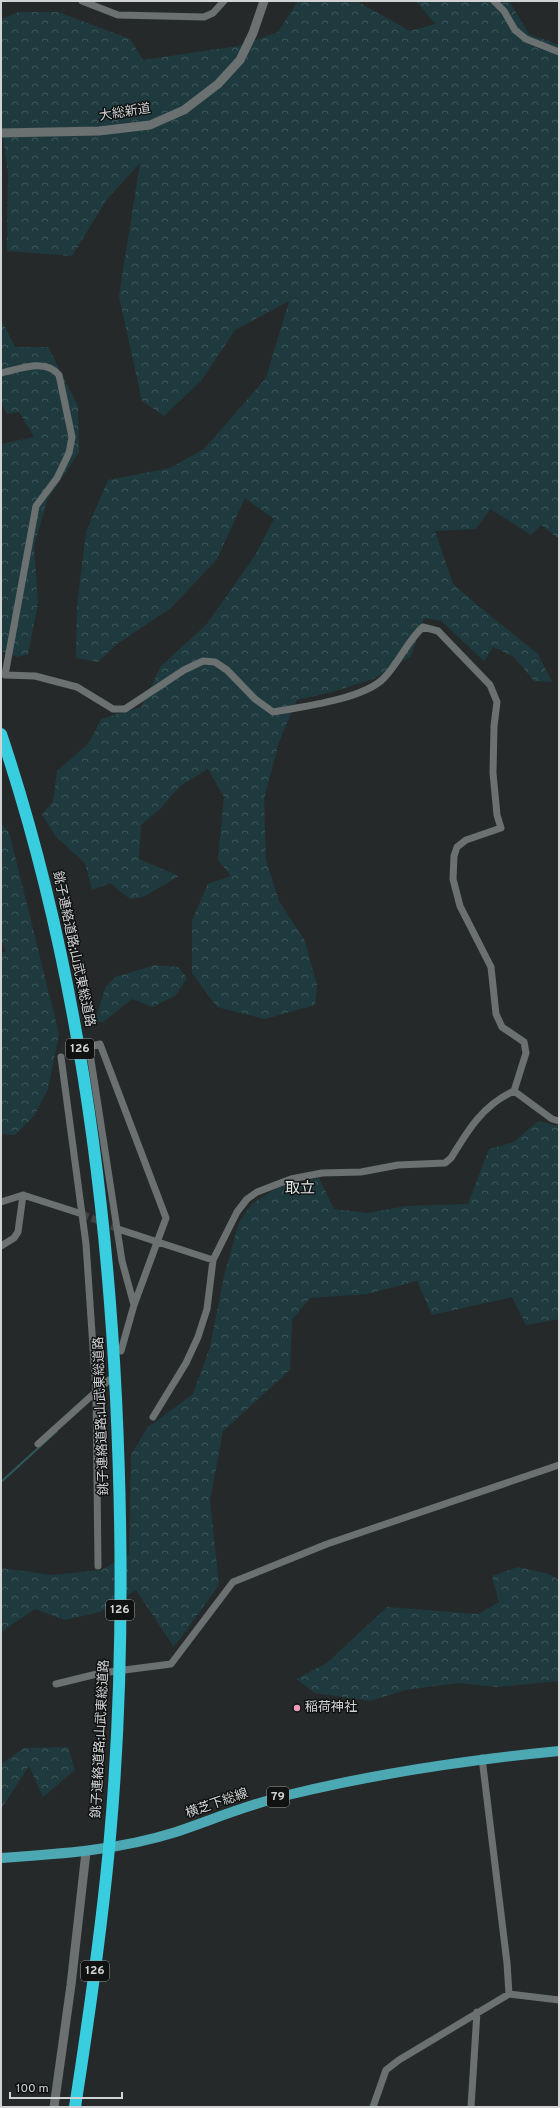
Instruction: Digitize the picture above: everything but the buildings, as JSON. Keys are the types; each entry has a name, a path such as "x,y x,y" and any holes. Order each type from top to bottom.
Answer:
{"highway":[{"name":"銚子連絡道路;山武東総道路","path":"1,734 30,826 46,886 65,969 77,1032 99,1185 108,1268 121,1551 116,1740 110,1835 89,2018 75,2107"}],"main road":[{"name":"横芝下総線","path":"1,1858 86,1852 176,1832 234,1810 287,1795 373,1776 482,1758 559,1751"}],"street":[{"path":"82,1 118,15 204,16 213,13 224,1"},
{"name":"大総新道","path":"1,133 99,131 150,125 184,110 218,84 240,60 253,33 264,1"},
{"path":"494,1 504,11 515,30 526,39 559,52"},
{"path":"1,373 41,365 48,366 56,371 59,375 72,437 69,453 57,478 36,506 5,675 35,676 78,686 114,709 125,709 184,670 203,661 215,662 226,670 255,699 273,712 346,697 372,689 384,678 416,634 423,627 438,631 490,685 497,702 493,773 497,815 502,828 466,840 457,848 454,856 453,879 460,906 491,967 496,1014 502,1027 524,1042 526,1053 514,1091 488,1106 481,1113 451,1158 444,1164 398,1165 360,1172 322,1173 291,1179 257,1192 247,1199 237,1212 213,1260 207,1309 198,1337 186,1363 153,1417"},
{"path":"121,1351 134,1305 166,1218 100,1044 89,1047 122,1261 134,1305"},
{"path":"61,1057 74,1139 86,1244 96,1392 98,1566"},
{"path":"514,1091 552,1119 559,1121"},
{"path":"1,1202 23,1195 82,1214"},
{"path":"1,1246 14,1238 18,1232 23,1195"},
{"path":"118,1229 213,1260"},
{"path":"38,1444 96,1392 113,1379"},
{"path":"56,1684 102,1673 171,1664 233,1582 327,1544 559,1465"},
{"path":"482,1758 507,1963 509,1994"},
{"path":"54,2107 71,1985 86,1852"},
{"path":"373,2107 386,2070 399,2060 477,2012 509,1994 559,2000"},
{"path":"471,2107 477,2012"}],"green space":[{"path":"298,1 358,2 410,31 435,24 416,1 509,1 529,34 559,45 559,539 541,525 531,535 490,509 476,529 435,531 453,584 538,654 552,682 534,681 514,657 493,647 484,661 441,621 424,618 411,656 373,679 332,692 297,700 279,742 264,799 266,860 279,901 305,941 317,985 315,1005 265,1019 217,1007 192,973 192,920 208,884 231,876 218,860 224,797 208,769 180,786 160,809 141,825 139,859 179,876 143,897 130,899 110,883 92,890 85,863 56,837 42,815 53,801 57,771 89,743 101,719 141,707 161,666 206,625 254,557 274,519 245,498 217,559 171,608 117,644 98,662 76,658 77,604 86,532 108,480 170,468 204,449 266,378 289,301 235,330 201,381 164,416 142,401 119,296 140,163 107,199 72,256 7,251 8,173 1,123 1,19 19,12 58,12 130,39 143,60 238,46 278,32"},
{"path":"1,319 15,347 48,347 78,406 79,452 47,500 34,547 38,603 28,654 18,657 1,651 1,444 34,437 19,412 7,414 1,402"},
{"path":"1,824 9,832 59,1034 48,1089 34,1116 15,1135 1,1134 1,952 6,952 1,940"},
{"path":"155,965 178,967 187,978 176,995 153,1007 132,999 103,1022 95,1022 105,988 115,977"},
{"path":"538,1121 559,1126 559,1319 526,1325 512,1297 432,1315 417,1281 367,1294 310,1298 292,1320 290,1370 223,1431 210,1500 219,1585 174,1647 136,1590 100,1612 65,1620 35,1609 1,1632 1,1568 52,1575 101,1570 129,1555 131,1455 147,1428 193,1394 210,1347 224,1276 239,1222 253,1203 277,1188 319,1178 334,1209 368,1213 406,1206 468,1204 489,1149 514,1142"},
{"path":"518,1567 549,1574 559,1580 559,1681 498,1687 458,1683 405,1690 370,1701 315,1693 296,1679 327,1663 387,1607 478,1614 499,1602 492,1576"},
{"path":"68,1747 75,1770 43,1797 29,1766 1,1809 1,1764 24,1748"}],"waterway":[{"path":"1,1482 57,1431"}],"tunnel":[{"path":"82,1214 118,1229"}],"place":[{"name":"稲荷神社","path":"297,1708"}],"district":[{"name":"取立","path":"300,1189"}]}
